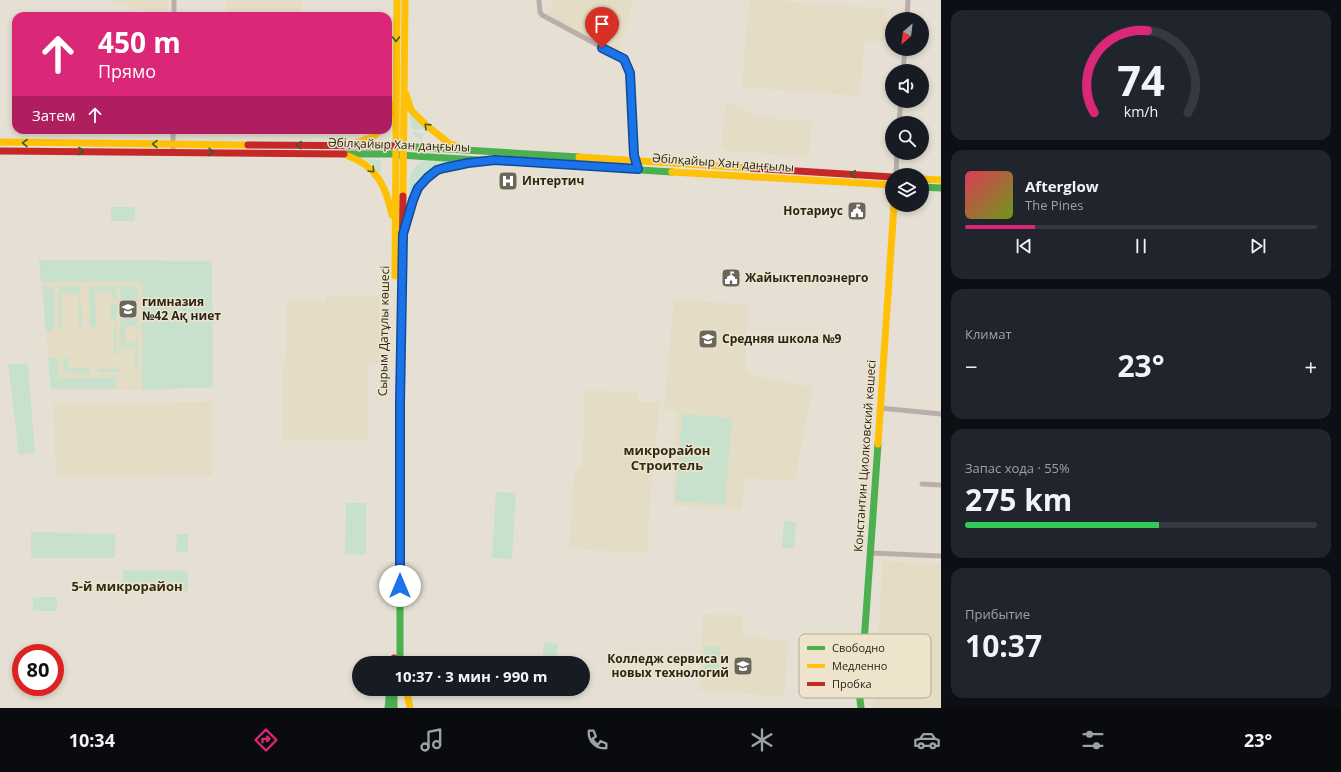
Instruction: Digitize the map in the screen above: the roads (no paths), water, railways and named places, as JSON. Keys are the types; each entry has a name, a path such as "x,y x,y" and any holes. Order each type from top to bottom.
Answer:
{"main road":[{"name":"Сырым Датұлы көшесі","path":"397,0 396,154 399,234 400,396 397,656"},
{"name":"Сырым Датұлы көшесі","path":"399,234 404,155 405,0"},
{"path":"404,90 412,110 430,129 450,144 472,151"},
{"path":"392,110 396,100"},
{"path":"338,146 359,143 373,137 376,134"},
{"name":"Әбілқайыр Хан даңғылы","path":"0,142 396,146 885,177"},
{"name":"Әбілқайыр Хан даңғылы","path":"0,150 396,154 885,185"},
{"path":"338,154 361,160 380,178 385,189 399,234"},
{"path":"399,234 415,193 427,178 437,170 468,163 495,160"},
{"path":"929,179 941,180"},
{"path":"929,187 941,188"},
{"name":"Константин Циолковский көшесі","path":"864,634 894,212"},
{"path":"388,708 389,696"},
{"path":"394,696 394,708"},
{"path":"400,696 400,708"},
{"path":"407,696 410,708"},
{"name":"Константин Циолковский көшесі","path":"860,698 862,708"}],"street":[{"path":"174,0 174,12"},
{"path":"539,0 540,12 542,15 624,59 630,73 634,155 638,169"},
{"path":"907,12 908,0"},
{"path":"173,134 173,152"},
{"path":"880,408 941,414"},
{"path":"922,484 941,485"},
{"path":"870,552 941,556"}],"place":[{"name":"Интертич","path":"508,181"},
{"name":"Нотариус","path":"857,211"},
{"name":"Жайыктеплоэнерго","path":"731,278"},
{"name":"гимназия №42 Ақ ниет","path":"128,309"},
{"name":"Средняя школа №9","path":"708,339"},
{"name":"Колледж сервиса и новых технологий","path":"743,666"}],"district":[{"name":"микрорайон Строитель","path":"667,458"},
{"name":"5-й микрорайон","path":"127,586"}]}
